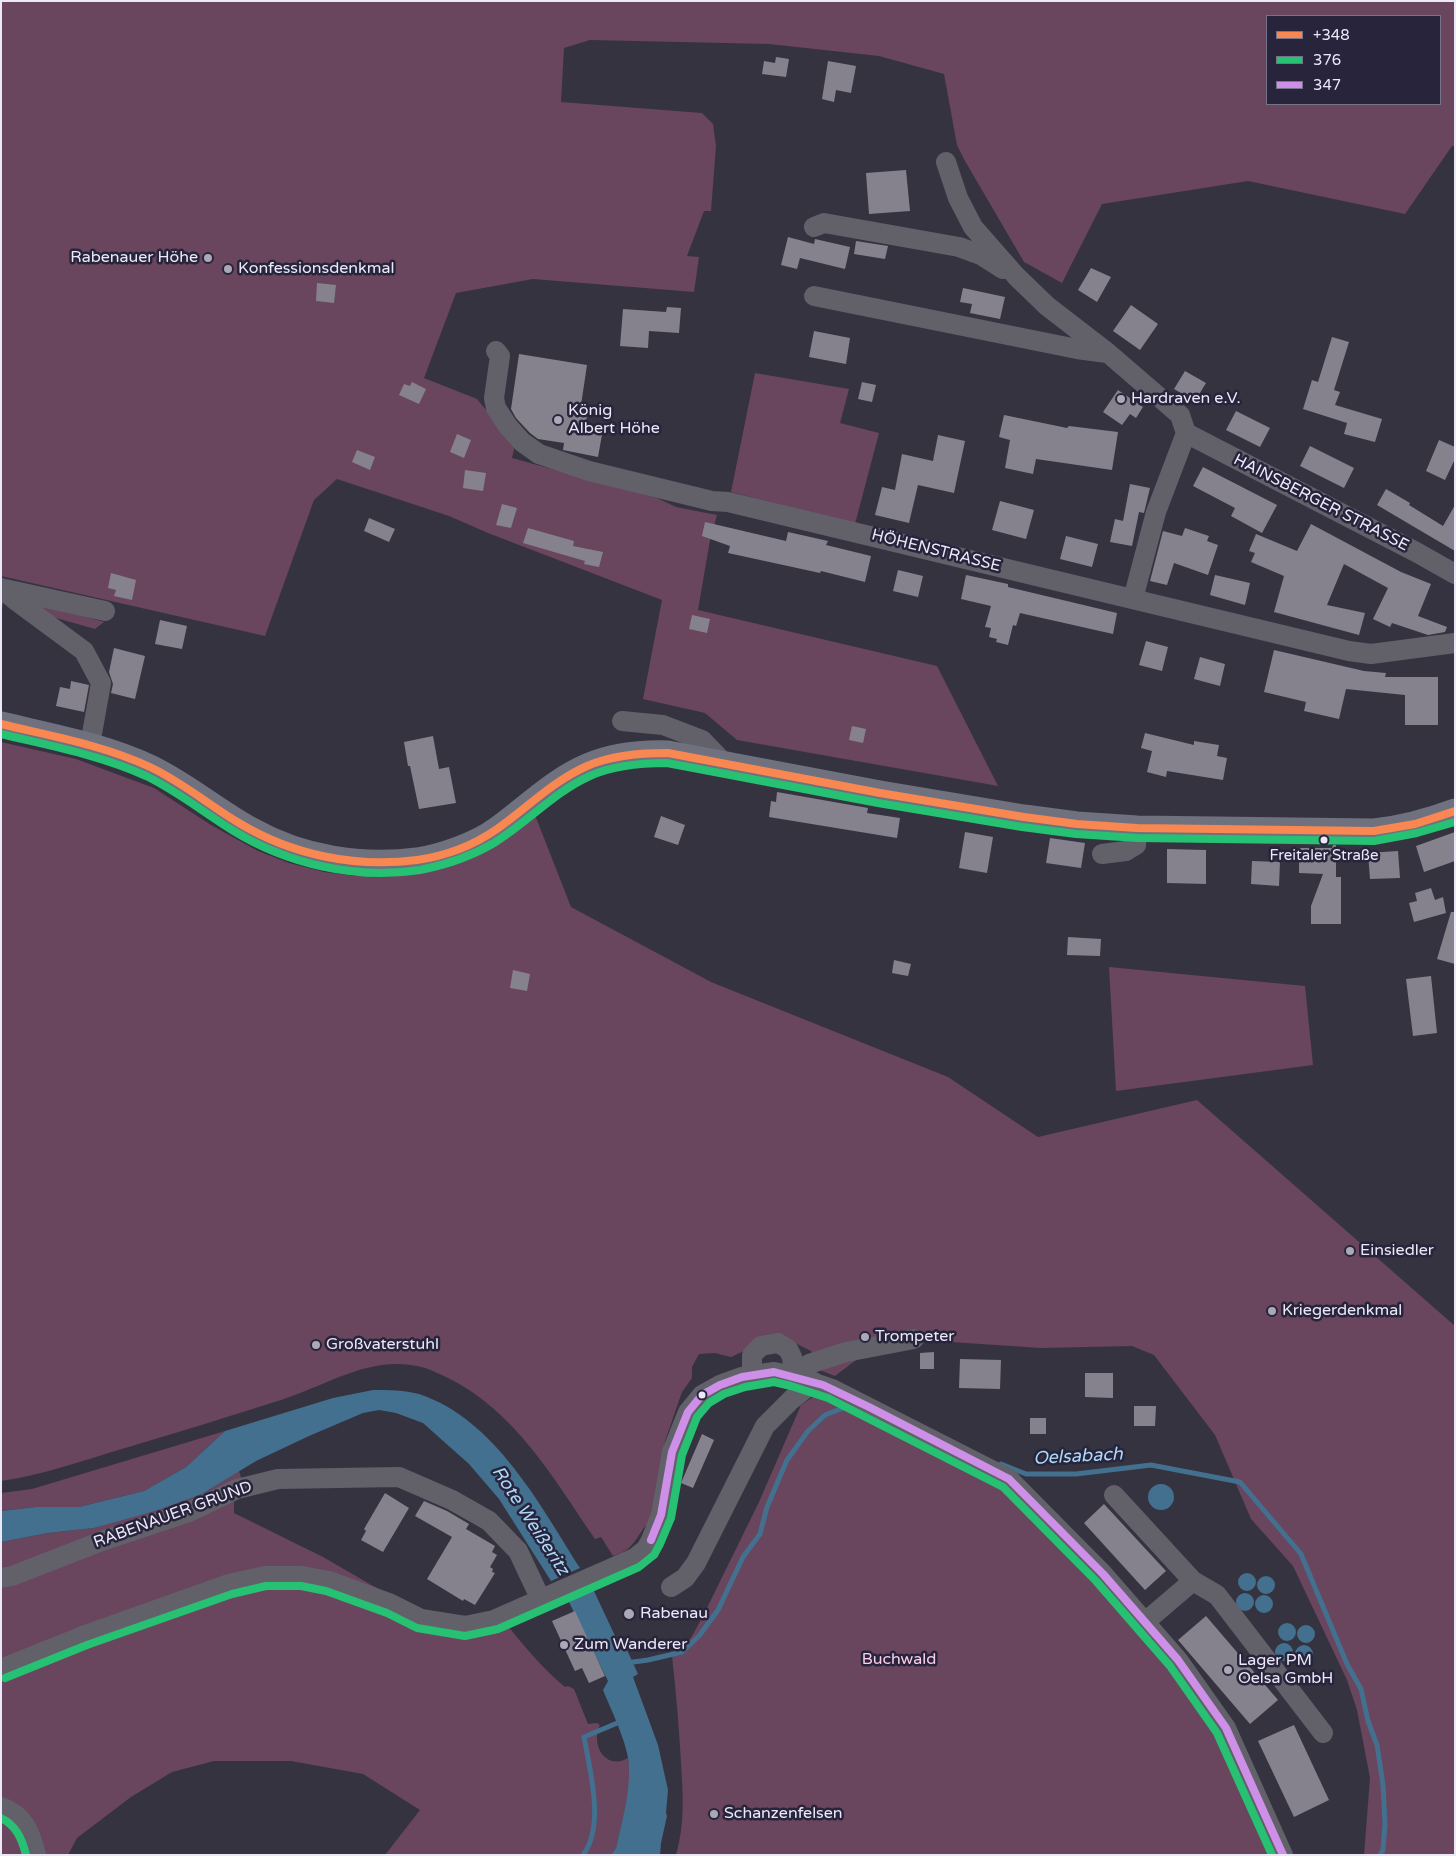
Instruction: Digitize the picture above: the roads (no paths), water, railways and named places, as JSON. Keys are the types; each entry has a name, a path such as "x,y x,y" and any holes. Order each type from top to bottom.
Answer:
{"main road":[{"path":"1,724 90,745 127,757 165,775 252,830 284,846 307,853 358,862 417,860 447,853 495,830 558,783 585,766 609,758 639,752 668,753 880,793 1077,824 1137,828 1374,831 1395,829 1426,822 1455,811"}],"street":[{"path":"946,162 958,198 973,226 1021,281 1047,306 1108,353 1180,415 1186,433 1156,512 1133,599"},
{"path":"814,227 824,223 959,247 981,255 1021,281"},
{"path":"814,296 1077,349 1108,353"},
{"name":"HÖHENSTRASSE","path":"496,351 500,356 494,398 496,408 507,425 522,442 540,454 589,471 712,501 728,502 852,531 1349,651 1371,654 1455,643"},
{"name":"HAINSBERGER STRASSE","path":"1186,433 1455,574"},
{"path":"2,589 105,611"},
{"path":"2,589 14,600 84,650 100,683 90,745"},
{"path":"622,721 663,725 702,740 724,763"},
{"path":"1102,854 1126,851 1136,845 1137,828"},
{"path":"670,1587 685,1578 696,1563 765,1426 792,1399 804,1379 809,1364 846,1352 914,1339"},
{"path":"752,1376 752,1355 761,1346 778,1344 788,1349 804,1379"},
{"path":"1,1669 83,1636 229,1584 265,1576 302,1576 329,1581 365,1593 421,1619 449,1625 465,1626 494,1620 635,1558 646,1548 661,1515 672,1452 688,1412 702,1395 720,1384 774,1372 804,1379 851,1398 1009,1479 1103,1574 1178,1660 1226,1728 1283,1855"},
{"name":"RABENAUER GRUND","path":"1,1578 12,1576 102,1541 189,1512 236,1489 278,1479 399,1477 452,1500 489,1521 518,1551 541,1600"},
{"path":"1114,1495 1192,1581 1216,1595 1323,1733"},
{"path":"1145,1622 1192,1581"},
{"path":"1,1807 13,1811 26,1826 32,1838 36,1855"}],"water":[{"name":"Rote Weißeritz","path":"373,1390 391,1390 419,1394 446,1406 471,1423 493,1443 532,1492 580,1568 551,1581 499,1499 469,1464 423,1423 396,1413 379,1410 363,1413 309,1436 256,1461 202,1494 155,1511 94,1528 48,1533 1,1542 1,1511 36,1507 79,1507 144,1491 186,1467 225,1431 333,1398"},
{"path":"1161,1484 1171,1487 1174,1497 1171,1507 1161,1510 1151,1507 1148,1497 1151,1487"},
{"path":"1247,1573 1255,1578 1256,1582 1251,1590 1247,1591 1239,1586 1238,1582 1243,1574"},
{"path":"1266,1576 1274,1581 1275,1585 1270,1593 1266,1594 1258,1589 1257,1585 1262,1577"},
{"path":"593,1589 616,1638 627,1650 638,1674 633,1677 658,1745 668,1790 667,1816 660,1855 611,1855 616,1848 625,1808 629,1777 628,1758 619,1728 603,1690 608,1681 568,1600"},
{"path":"1245,1593 1251,1596 1254,1602 1251,1608 1245,1611 1239,1608 1236,1602 1239,1596"},
{"path":"1264,1595 1272,1600 1273,1604 1268,1612 1264,1613 1256,1608 1255,1604 1260,1596"},
{"path":"1287,1623 1295,1628 1296,1632 1291,1640 1287,1641 1279,1636 1278,1632 1283,1624"},
{"path":"1306,1625 1314,1630 1315,1634 1310,1642 1306,1643 1298,1638 1297,1634 1302,1626"},
{"path":"1284,1643 1292,1648 1293,1652 1288,1660 1284,1661 1276,1656 1275,1652 1280,1644"},
{"path":"1304,1645 1312,1650 1313,1654 1308,1662 1304,1663 1296,1658 1295,1654 1300,1646"}],"waterway":[{"name":"Oelsabach","path":"626,1663 682,1652 699,1636 718,1610 743,1557 760,1534 767,1507 787,1460 808,1431 825,1415 851,1405"},
{"name":"Oelsabach","path":"1001,1464 1026,1474 1076,1474 1151,1465 1240,1482 1301,1554 1347,1664 1361,1689 1368,1721 1377,1745 1383,1785 1385,1824 1383,1850 1380,1855"},
{"path":"583,1855 590,1843 595,1814 592,1781 584,1737 622,1721"}],"place":[{"name":"Rabenauer Höhe","path":"208,258"},
{"name":"Konfessionsdenkmal","path":"228,269"},
{"name":"Hardraven e.V.","path":"1121,399"},
{"name":"König Albert Höhe","path":"558,420"},
{"name":"Freitaler Straße","path":"1324,840"},
{"name":"Einsiedler","path":"1350,1251"},
{"name":"Kriegerdenkmal","path":"1272,1311"},
{"name":"Trompeter","path":"865,1337"},
{"name":"Großvaterstuhl","path":"316,1345"},
{"name":"Rabenau","path":"629,1614"},
{"name":"Zum Wanderer","path":"564,1645"},
{"name":"Lager PM Oelsa GmbH","path":"1228,1670"},
{"name":"Schanzenfelsen","path":"714,1814"}],"park label":[{"name":"Buchwald","path":"899,1660"}]}
